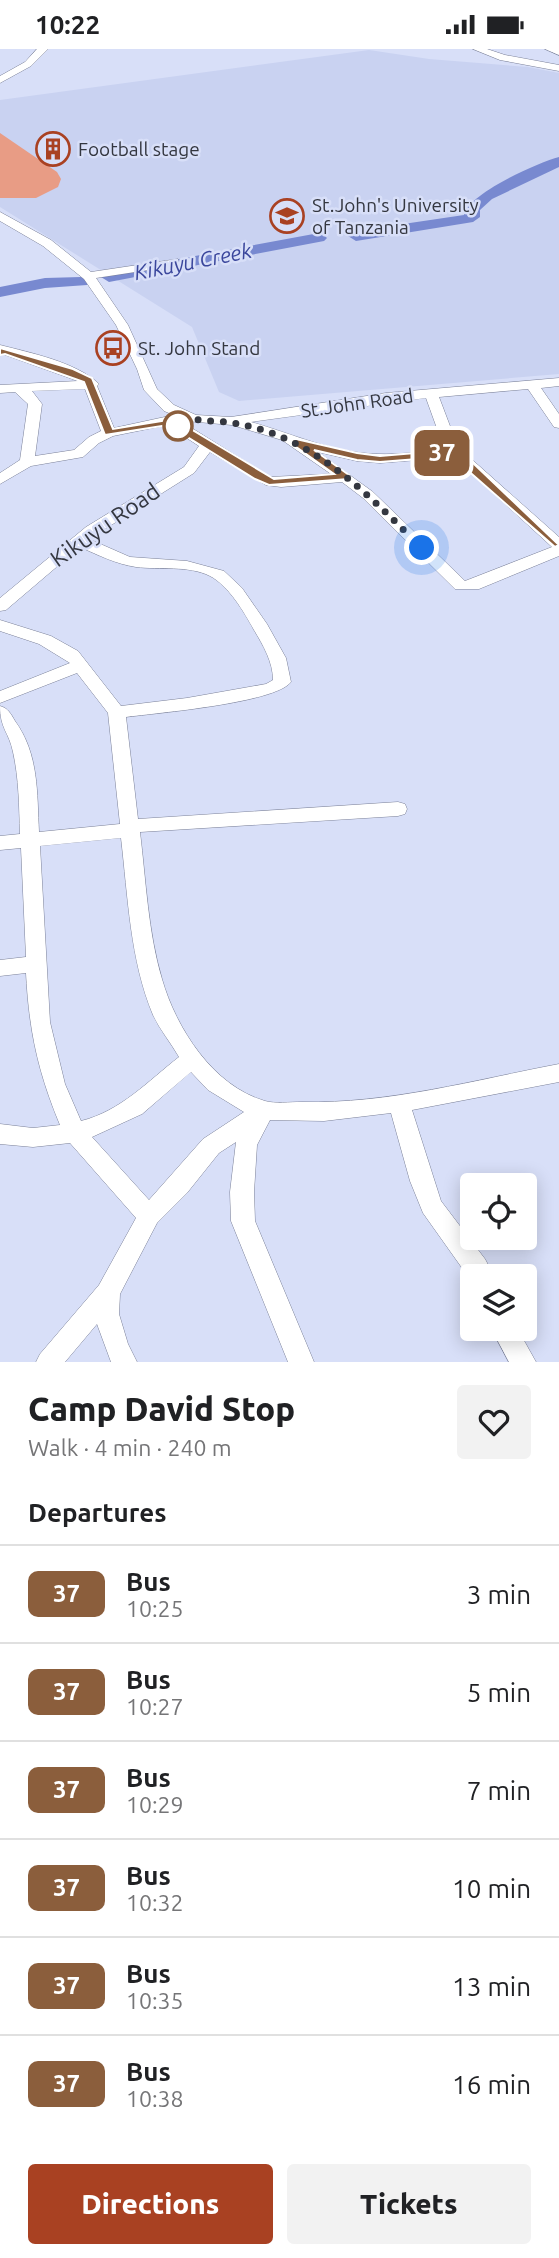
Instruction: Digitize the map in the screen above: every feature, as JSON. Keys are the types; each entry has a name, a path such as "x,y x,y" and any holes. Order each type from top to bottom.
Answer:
{"street":[{"path":"0,79 28,64 43,49"},
{"path":"478,49 503,58 559,68"},
{"path":"550,49 559,52"},
{"path":"4,221 47,243 88,276 122,325 144,369 151,390 169,408 186,417"},
{"path":"88,276 174,262"},
{"path":"1,351 82,376 92,384 109,433"},
{"name":"St.John Road","path":"186,417 231,421 374,399 559,382"},
{"path":"0,389 92,384"},
{"path":"531,384 559,424"},
{"path":"18,388 32,398 35,404 27,462"},
{"path":"430,393 446,434 469,466 559,545"},
{"path":"0,480 27,462 78,454 94,440 109,433 186,417"},
{"path":"170,421 259,477 273,482 345,477"},
{"path":"231,421 272,431 296,442 357,457 380,459 458,452"},
{"path":"296,442 368,495 461,586 473,586 559,550"},
{"name":"Kikuyu Road","path":"0,606 78,540 189,470 208,444"},
{"path":"78,540 129,561 180,565 219,575 228,582 267,637 283,672 282,682 271,689 187,704 117,712"},
{"path":"0,625 62,647 81,665 117,712 141,927 151,978 164,1015 192,1059 216,1084 234,1097 264,1111 324,1112 398,1103 559,1073"},
{"path":"0,697 81,665"},
{"path":"0,712 19,739 24,756 31,840 39,1022 54,1084 75,1133 149,1216"},
{"path":"0,843 131,828 398,809"},
{"path":"0,968 36,964"},
{"path":"0,1134 44,1136 75,1133 102,1124 134,1107 163,1080 192,1059"},
{"path":"398,1103 430,1205 446,1231 476,1264"},
{"path":"49,1362 108,1293 149,1216 179,1186 211,1146 264,1111"},
{"path":"264,1111 246,1144 242,1192 243,1220 301,1362"},
{"path":"108,1293 107,1314 116,1347 124,1362"},
{"path":"511,1341 523,1362"}],"shaded area":[{"name":"St.John's University of Tanzania","path":"369,50 429,59 528,67 559,73 559,374 239,401 219,392 192,327 0,207 0,100"},
{"path":"0,133 57,172 61,179 58,187 36,198 0,198"}],"waterway":[{"name":"Kikuyu Creek","path":"356,236 468,219 472,217 473,209 487,196 559,161"},
{"name":"Kikuyu Creek","path":"109,277 319,238"},
{"name":"Kikuyu Creek","path":"0,292 45,283 81,282"}],"bus line":[{"name":"37","path":"0,353 4,350 88,380 92,384 109,433 128,427 170,421 266,481 281,483 345,477 296,442 357,457 380,459 458,452 469,466 559,545"}],"place":[{"name":"Football stage","path":"53,149"},
{"name":"St.John's University of Tanzania","path":"287,216"},
{"name":"St. John Stand","path":"113,348"}],"route":[{"path":"178,426 170,421 186,417 231,421 287,437 368,495 422,548"}]}
